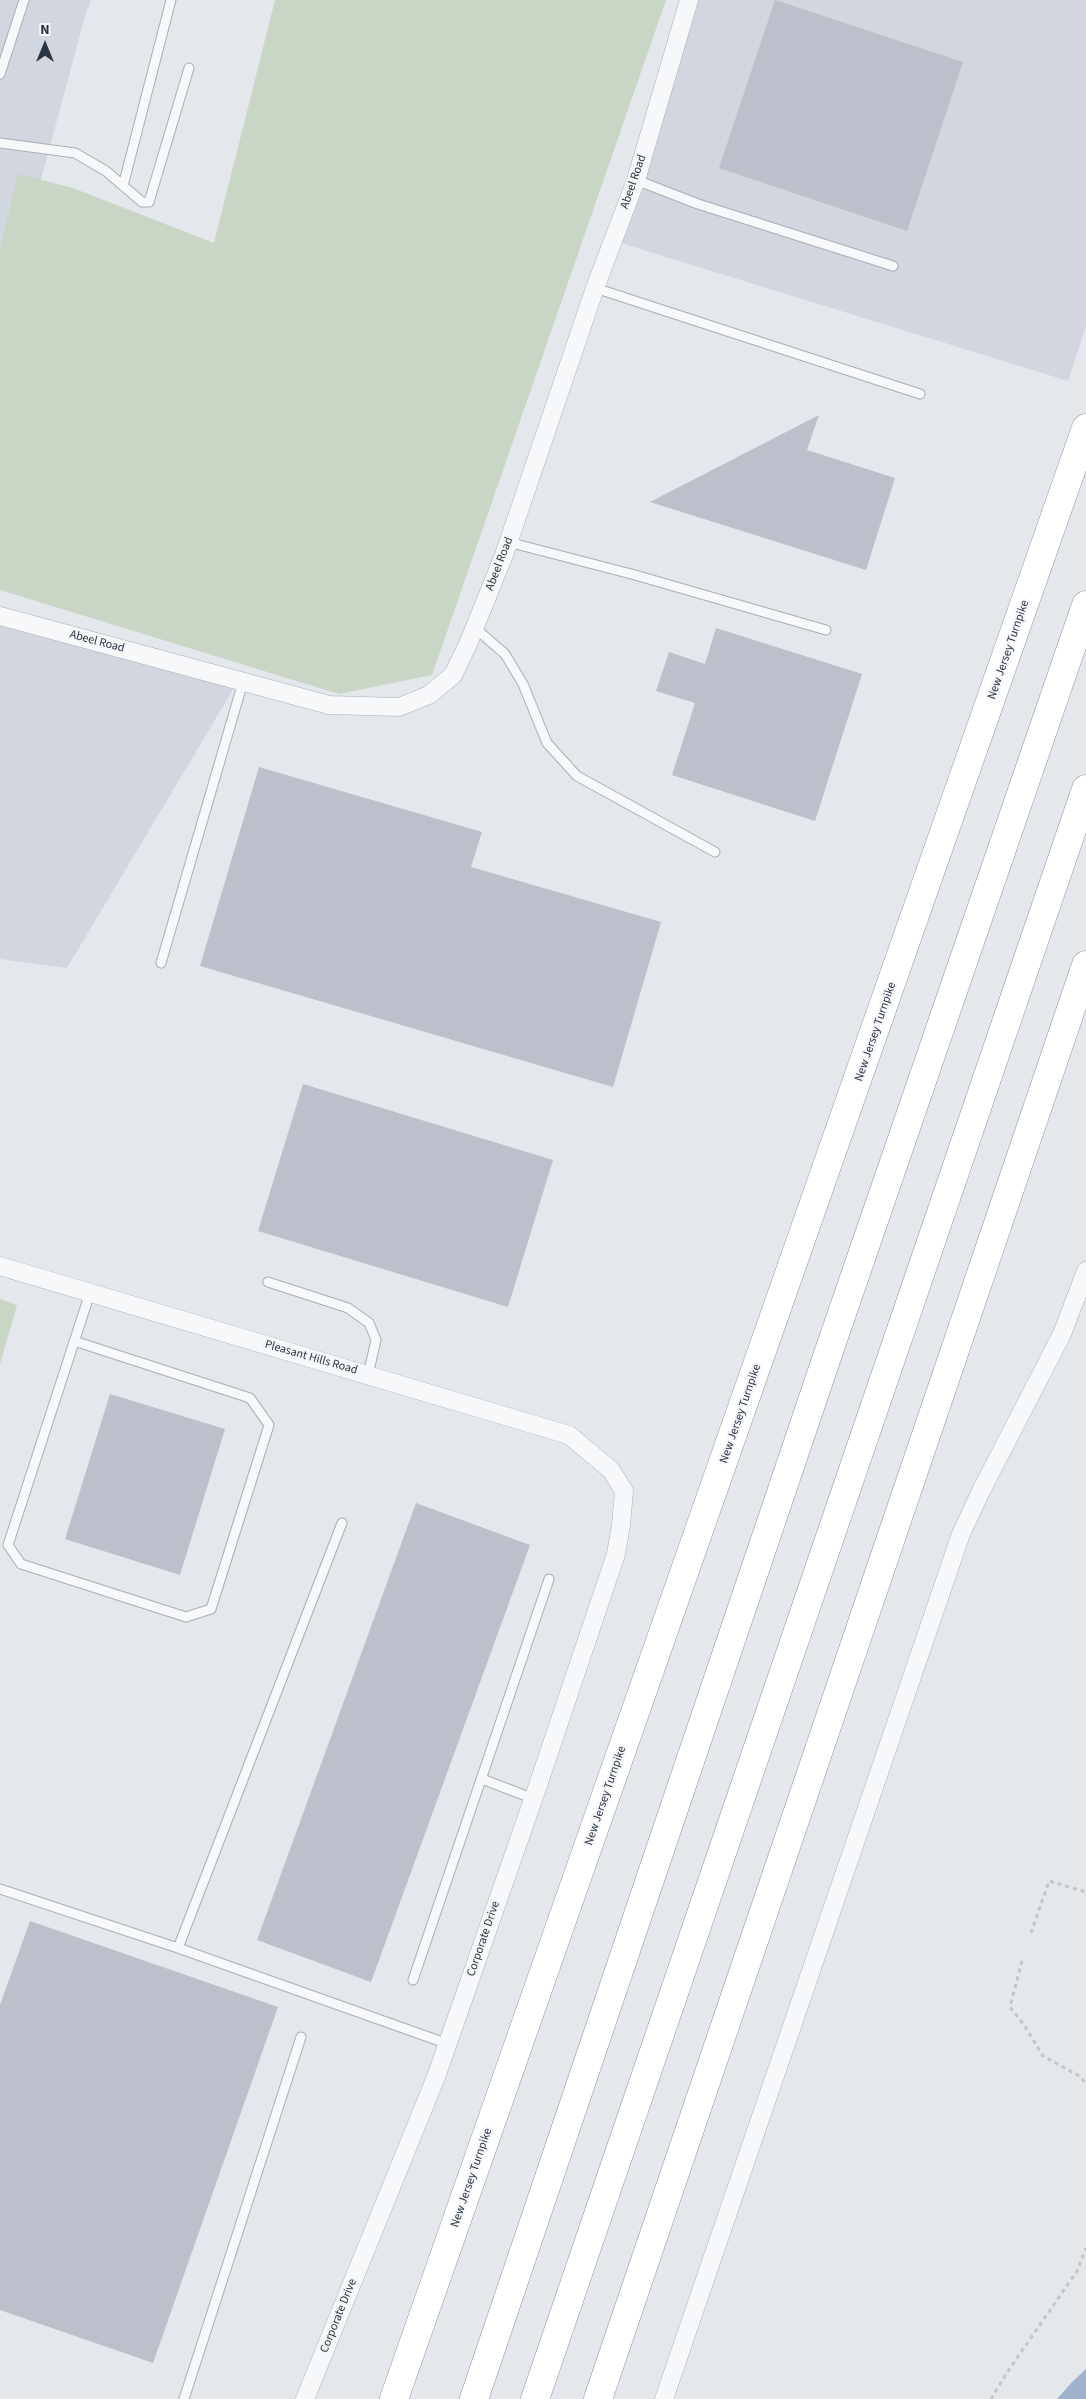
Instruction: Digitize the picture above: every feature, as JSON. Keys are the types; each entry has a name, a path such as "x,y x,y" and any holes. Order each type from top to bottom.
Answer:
{"highway":[{"name":"New Jersey Turnpike","path":"394,2399 1086,428"},
{"path":"474,2399 826,1360 1086,605"},
{"path":"535,2399 1086,788"},
{"path":"598,2399 1086,965"}],"street":[{"name":"Abeel Road","path":"0,616 329,705 399,707 429,695 453,675 475,628 508,542 595,288 636,180 689,0"},
{"name":"Pleasant Hills Road","path":"0,1266 569,1435 611,1470"},
{"path":"664,2399 961,1534 981,1491 1062,1334 1086,1270"},
{"name":"Corporate Drive","path":"305,2399 448,2044 534,1799 616,1554 624,1490 611,1470"}],"lane":[{"path":"0,74 24,0"},
{"path":"123,186 171,0"},
{"path":"0,142 76,153 106,171 142,202 149,202 153,195 189,68"},
{"path":"636,180 698,204 893,266"},
{"path":"595,288 920,394"},
{"path":"508,542 636,574 826,630"},
{"path":"475,628 505,654 523,684 547,743 576,776 714,852"},
{"path":"161,963 244,682"},
{"path":"268,1282 348,1308 369,1323 376,1340 368,1375"},
{"path":"74,1341 250,1398 269,1425 211,1609 186,1617 21,1564 8,1545 74,1341 90,1293"},
{"path":"178,1948 342,1523"},
{"path":"413,1980 549,1579"},
{"path":"482,1779 534,1799"},
{"path":"0,1889 178,1948 448,2044"},
{"path":"184,2399 301,2037"}],"path":[{"path":"1031,1933 1050,1881 1086,1892"},
{"path":"1022,1961 1010,2007 1024,2025 1043,2056 1080,2077 1086,2084"},
{"path":"991,2399 1076,2271 1086,2248"}],"shaded area":[{"path":"0,0 91,0 0,331"},
{"path":"692,0 1086,0 1086,326 1068,381 611,240"},
{"path":"0,617 234,688 67,968 0,959"}],"green space":[{"path":"275,0 666,0 432,675 339,694 0,590 0,249 18,174 73,188 214,243"},
{"path":"0,1299 17,1305 0,1364"}],"water":[{"path":"1086,2369 1086,2399 1057,2399 1072,2382"}],"building":[{"path":"775,0 963,62 907,231 719,168"},
{"path":"819,415 807,450 895,478 866,570 650,502"},
{"path":"716,628 862,674 815,821 672,775 695,703 656,691 669,652 705,664"},
{"path":"259,767 482,832 471,867 661,922 613,1087 200,966"},
{"path":"303,1084 553,1160 508,1307 258,1231"},
{"path":"110,1394 225,1429 180,1575 65,1539"},
{"path":"416,1503 530,1545 371,1982 257,1940"},
{"path":"30,1921 278,2007 153,2363 0,2310 0,2005"}]}
